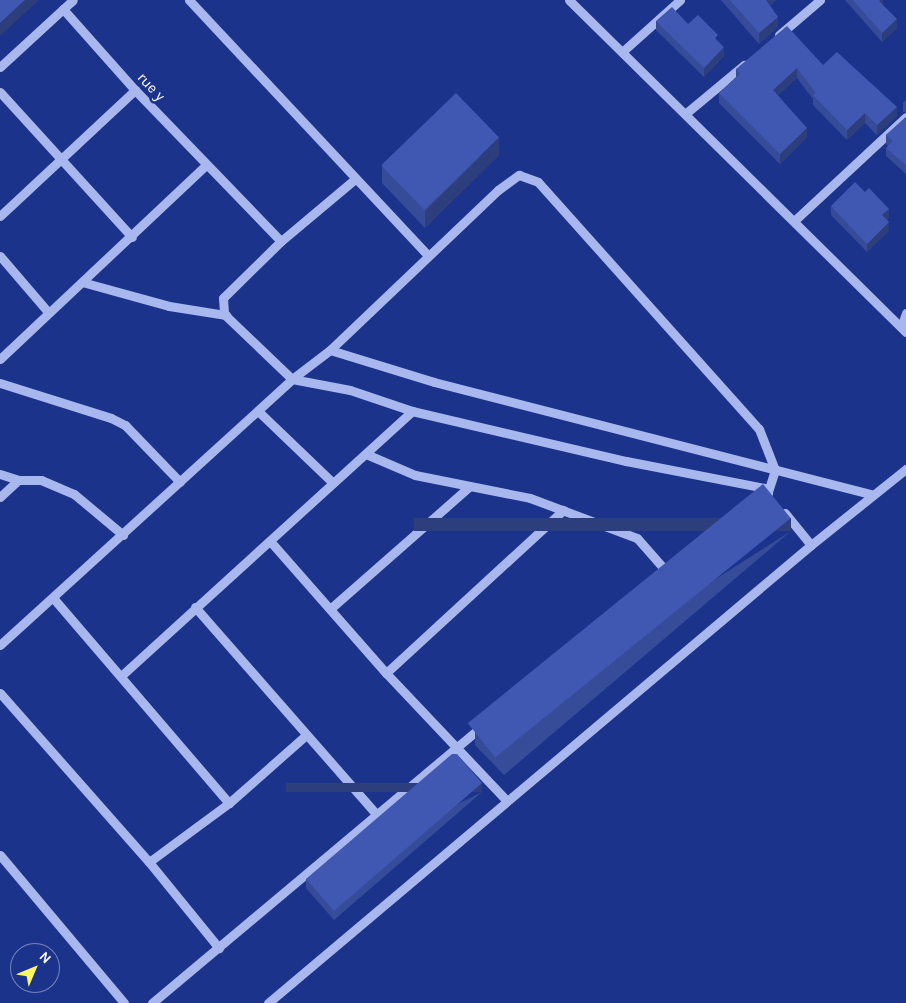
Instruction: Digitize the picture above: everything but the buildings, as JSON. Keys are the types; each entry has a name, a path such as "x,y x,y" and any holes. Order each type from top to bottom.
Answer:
{"street":[{"path":"0,67 73,0"},
{"path":"189,0 428,255"},
{"path":"569,0 903,329"},
{"path":"622,52 680,0"},
{"path":"768,44 820,0"},
{"name":"rue y","path":"63,10 135,90 281,241"},
{"path":"685,114 753,57"},
{"path":"0,216 135,90"},
{"path":"0,92 132,236"},
{"path":"794,221 906,117"},
{"path":"0,359 206,165"},
{"path":"0,645 54,599 292,379 330,350 498,190 519,175 538,182 759,428 775,470 769,493"},
{"path":"226,315 223,298 281,241 355,179"},
{"path":"0,256 48,312"},
{"path":"82,282 169,306 226,315 292,379 350,390 412,411 769,493"},
{"path":"903,329 906,313"},
{"path":"330,350 434,382 873,496"},
{"path":"0,384 118,422 140,438 180,482"},
{"path":"258,411 333,483"},
{"path":"121,676 194,607 412,411"},
{"path":"366,454 415,474 530,498 637,538 663,573 673,564"},
{"path":"268,1003 811,545 906,469"},
{"path":"0,474 18,480 41,480 74,494 123,535"},
{"path":"0,497 18,480"},
{"path":"330,609 470,486"},
{"path":"757,494 769,493"},
{"path":"780,507 811,545"},
{"path":"386,673 563,510"},
{"path":"270,540 386,673 507,802"},
{"path":"54,599 229,803"},
{"path":"194,607 376,814"},
{"path":"152,1003 539,678"},
{"path":"0,694 149,862 219,948"},
{"path":"149,862 229,803 306,735"},
{"path":"0,855 124,1003"}]}
